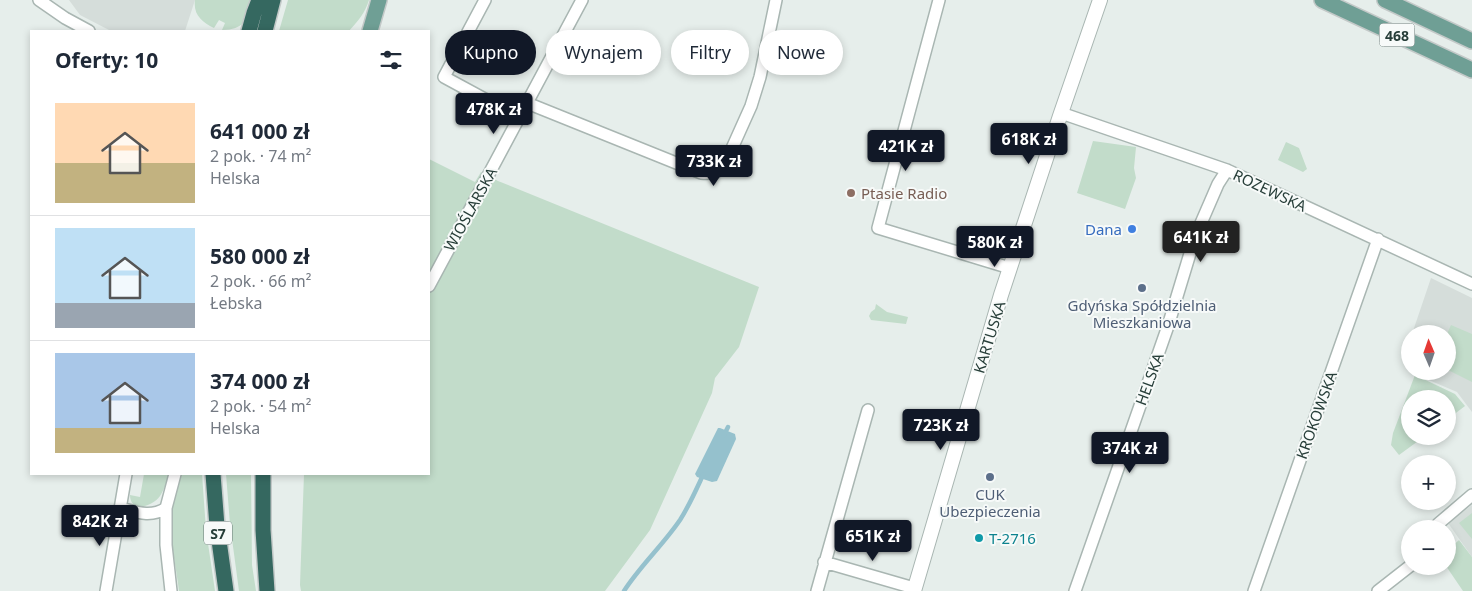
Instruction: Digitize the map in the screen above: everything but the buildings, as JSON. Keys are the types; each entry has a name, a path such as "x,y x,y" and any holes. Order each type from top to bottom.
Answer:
{"highway":[{"path":"250,30 259,0"},
{"path":"265,30 273,0"},
{"name":"S7","path":"213,475 217,526 226,591"},
{"path":"263,475 263,530 267,591"}],"main road":[{"path":"370,30 379,0"},
{"name":"468","path":"1322,0 1472,70"},
{"name":"468","path":"1384,0 1472,41"}],"street":[{"path":"39,0 65,18 87,30"},
{"path":"485,0 444,77 518,118"},
{"name":"WIOŚLARSKA","path":"430,284 582,0"},
{"path":"527,103 701,173 711,174 719,171 725,164 750,106 760,77 776,0"},
{"path":"939,0 878,228 1010,268"},
{"name":"KARTUSKA","path":"914,590 1010,268 1100,0"},
{"name":"ROZEWSKA","path":"1061,113 1226,170 1472,284"},
{"name":"HELSKA","path":"1076,591 1163,341 1195,237 1226,170"},
{"name":"KROKOWSKA","path":"1254,591 1378,239"},
{"path":"817,591 868,410"},
{"path":"106,591 126,475"},
{"path":"172,591 166,545 166,508 175,475"},
{"path":"1443,520 1472,496"},
{"path":"120,508 154,514 166,508"},
{"path":"824,562 914,590"},
{"path":"1378,591 1401,573"}],"shaded area":[{"path":"69,0 195,0 185,30 109,30 80,15"},
{"path":"1431,278 1472,298 1472,412 1456,390 1429,380 1456,380 1456,325 1415,325"},
{"path":"1472,505 1472,557 1456,534 1456,520 1452,520"}],"green space":[{"path":"195,0 254,0 250,13 240,26 222,30 225,23 219,20 214,28 199,17 195,10"},
{"path":"288,0 369,0 361,17 350,30 279,30"},
{"path":"1093,141 1136,147 1134,168 1136,178 1125,209 1077,193"},
{"path":"1286,142 1299,148 1307,169 1303,172 1278,160"},
{"path":"430,160 475,182 481,172 498,181 759,287 739,347 715,378 712,393 650,530 605,591 301,591 304,475 430,475"},
{"path":"876,304 887,312 908,317 906,324 871,320 869,316 875,309"},
{"path":"1456,327 1472,334 1472,382 1456,374"},
{"path":"1413,380 1426,380 1447,390 1409,390"},
{"path":"1456,395 1465,406 1456,413"},
{"path":"1401,412 1401,445 1413,445 1399,455 1391,445 1393,433"},
{"path":"144,475 169,475 163,491 156,500 147,505 137,506 131,501 130,495 140,497"},
{"path":"182,475 202,475 206,530 215,591 179,591 172,542 171,512"},
{"path":"226,475 251,475 252,565 256,591 239,591 230,524"},
{"path":"1472,513 1472,539 1459,523"},
{"path":"1459,540 1472,557 1472,591 1463,591 1452,575 1456,575 1456,543"}],"water":[{"path":"718,428 735,434 736,439 717,481 712,482 697,477 695,474"}],"waterway":[{"path":"724,435 728,427"},
{"path":"624,591 680,520 703,475"}],"place":[{"name":"Ptasie Radio","path":"851,193"},
{"name":"Dana","path":"1132,229"},
{"name":"Gdyńska Spółdzielnia Mieszkaniowa","path":"1142,288"},
{"name":"CUK Ubezpieczenia","path":"990,477"},
{"name":"T-2716","path":"979,538"}]}
